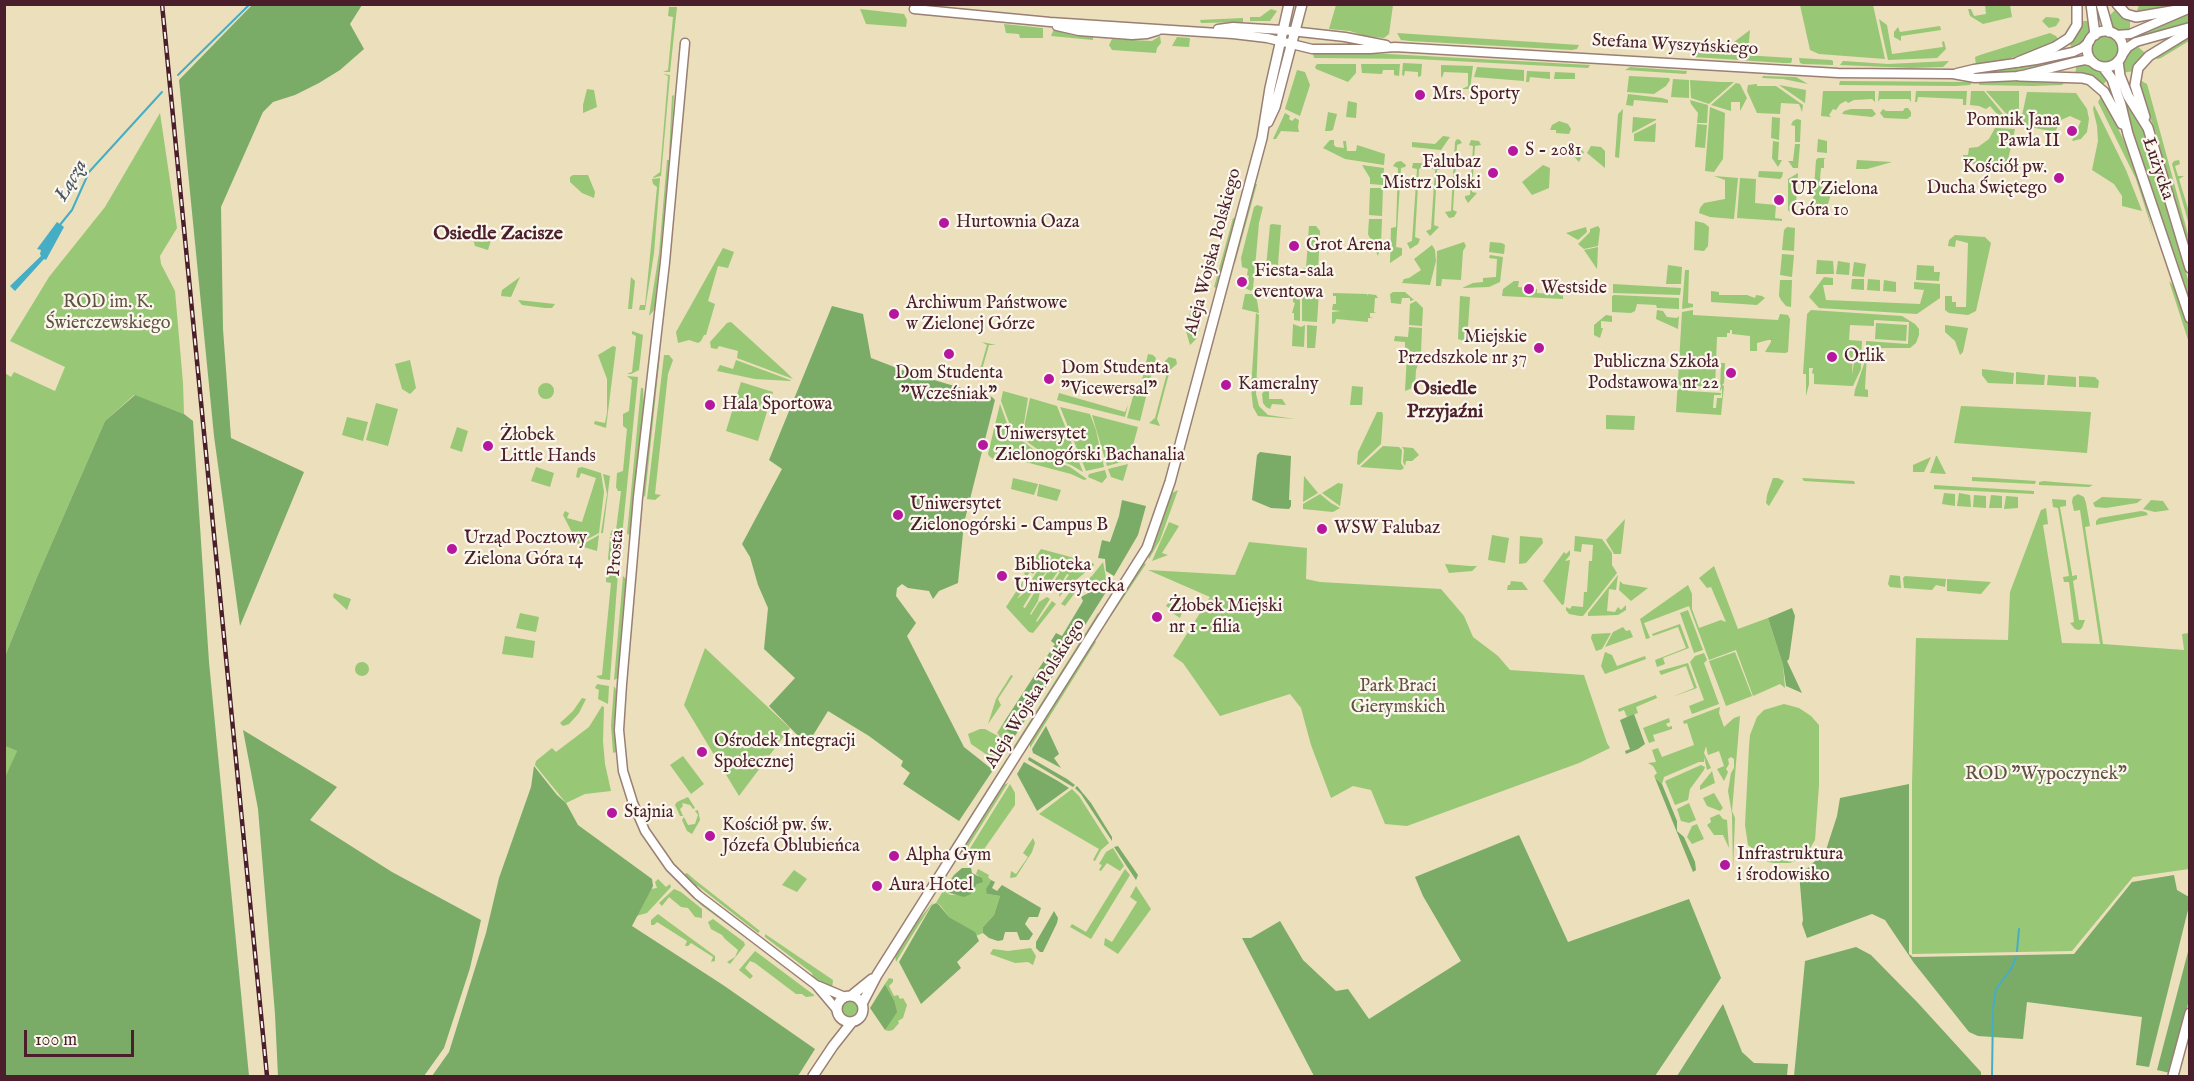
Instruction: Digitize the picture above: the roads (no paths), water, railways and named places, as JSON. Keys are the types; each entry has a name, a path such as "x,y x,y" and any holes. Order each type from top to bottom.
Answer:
{"main road":[{"name":"Aleja Wojska Polskiego","path":"862,1004 877,975 1147,548 1170,482 1263,135 1270,88 1289,4"},
{"name":"Aleja Wojska Polskiego","path":"1263,135 1275,106 1302,4"},
{"path":"2018,62 2055,47 2069,38 2077,26 2077,4"},
{"path":"2091,4 2092,38 2088,52 2093,63 2103,67 2114,65 2120,59 2122,43 2113,33 2101,4"},
{"path":"2117,4 2126,14 2136,17 2189,8"},
{"path":"2148,128 2135,85 2138,68 2149,56 2190,29"},
{"path":"2092,38 2101,32 2113,33"},
{"name":"Łużycka","path":"2120,59 2120,76 2128,96 2148,128 2190,267"},
{"name":"Łużycka","path":"2103,67 2112,80 2121,105 2128,134 2190,318"},
{"path":"2019,76 2082,78 2096,84 2104,92 2128,134"},
{"name":"Aleja Wojska Polskiego","path":"848,996 877,975"},
{"path":"813,1077 832,1046 861,1015 862,1004 858,999 848,996 839,1002 832,1046"},
{"path":"838,1013 845,1021 852,1022"},
{"path":"2173,1077 2190,1013"}],"street":[{"path":"2113,33 2130,34 2189,8"},
{"path":"914,9 1050,22 1193,31"},
{"name":"Stefana Wyszyńskiego","path":"1193,31 1233,27 1282,30 1345,37 1395,47"},
{"path":"2120,59 2128,46 2149,36 2190,29"},
{"name":"Stefana Wyszyńskiego","path":"1193,31 1266,38 1312,49 1395,47 1850,73 1953,74 1975,78 2019,76 2085,60 2093,63"},
{"name":"Stefana Wyszyńskiego","path":"1953,74 2073,52 2082,48 2092,38"},
{"name":"Prosta","path":"685,43 638,497 619,715 620,754 635,809 651,840 670,867 698,895 816,985 838,1013"},
{"name":"Prosta","path":"816,985 848,996"}],"water":[{"path":"57,222 64,227 46,260 44,259 15,291 10,286 41,256 41,250 37,249"}],"waterway":[{"name":"Łącza","path":"178,75 250,4"},
{"name":"Łącza","path":"59,226 72,210 89,172 162,92"},
{"path":"2017,951 2019,929"},
{"path":"1993,1008 1996,989 2011,969 2016,957"},
{"path":"1992,1076 1993,1011"}],"railway":[{"path":"162,4 267,1076"}],"place":[{"name":"Mrs. Sporty","path":"1420,95"},
{"name":"Pomnik Jana Pawla II","path":"2072,131"},
{"name":"S - 2081","path":"1513,151"},
{"name":"Falubaz Mistrz Polski","path":"1493,173"},
{"name":"Kościół pw. Ducha Świętego","path":"2059,178"},
{"name":"UP Zielona Góra 10","path":"1779,200"},
{"name":"Hurtownia Oaza","path":"944,223"},
{"name":"Grot Arena","path":"1294,246"},
{"name":"Fiesta-sala eventowa","path":"1242,282"},
{"name":"Westside","path":"1529,289"},
{"name":"Archiwum Państwowe w Zielonej Górze","path":"894,314"},
{"name":"Miejskie Przedszkole nr 37","path":"1539,348"},
{"name":"Dom Studenta \"Wcześniak\"","path":"949,354"},
{"name":"Orlik","path":"1832,357"},
{"name":"Publiczna Szkoła Podstawowa nr 22","path":"1731,373"},
{"name":"Dom Studenta \"Vicewersal\"","path":"1049,379"},
{"name":"Kameralny","path":"1226,385"},
{"name":"Hala Sportowa","path":"710,405"},
{"name":"Uniwersytet Zielonogórski Bachanalia","path":"983,445"},
{"name":"Żłobek Little Hands","path":"488,446"},
{"name":"Uniwersytet Zielonogórski - Campus B","path":"898,515"},
{"name":"WSW Falubaz","path":"1322,529"},
{"name":"Urząd Pocztowy Zielona Góra 14","path":"452,549"},
{"name":"Biblioteka Uniwersytecka","path":"1002,576"},
{"name":"Żłobek Miejski nr 1 - filia","path":"1157,617"},
{"name":"Ośrodek Integracji Społecznej","path":"702,752"},
{"name":"Stajnia","path":"612,813"},
{"name":"Kościół pw. św. Józefa Oblubieńca","path":"710,836"},
{"name":"Alpha Gym","path":"894,856"},
{"name":"Infrastruktura i środowisko","path":"1725,865"},
{"name":"Aura Hotel","path":"877,886"}],"district":[{"name":"Osiedle Zacisze","path":"498,235"},
{"name":"Osiedle Przyjaźni","path":"1445,402"}],"park label":[{"name":"ROD im. K. Świerczewskiego","path":"108,313"},
{"name":"Park Braci Gierymskich","path":"1398,697"},
{"name":"ROD \"Wypoczynek\"","path":"2046,775"}]}
